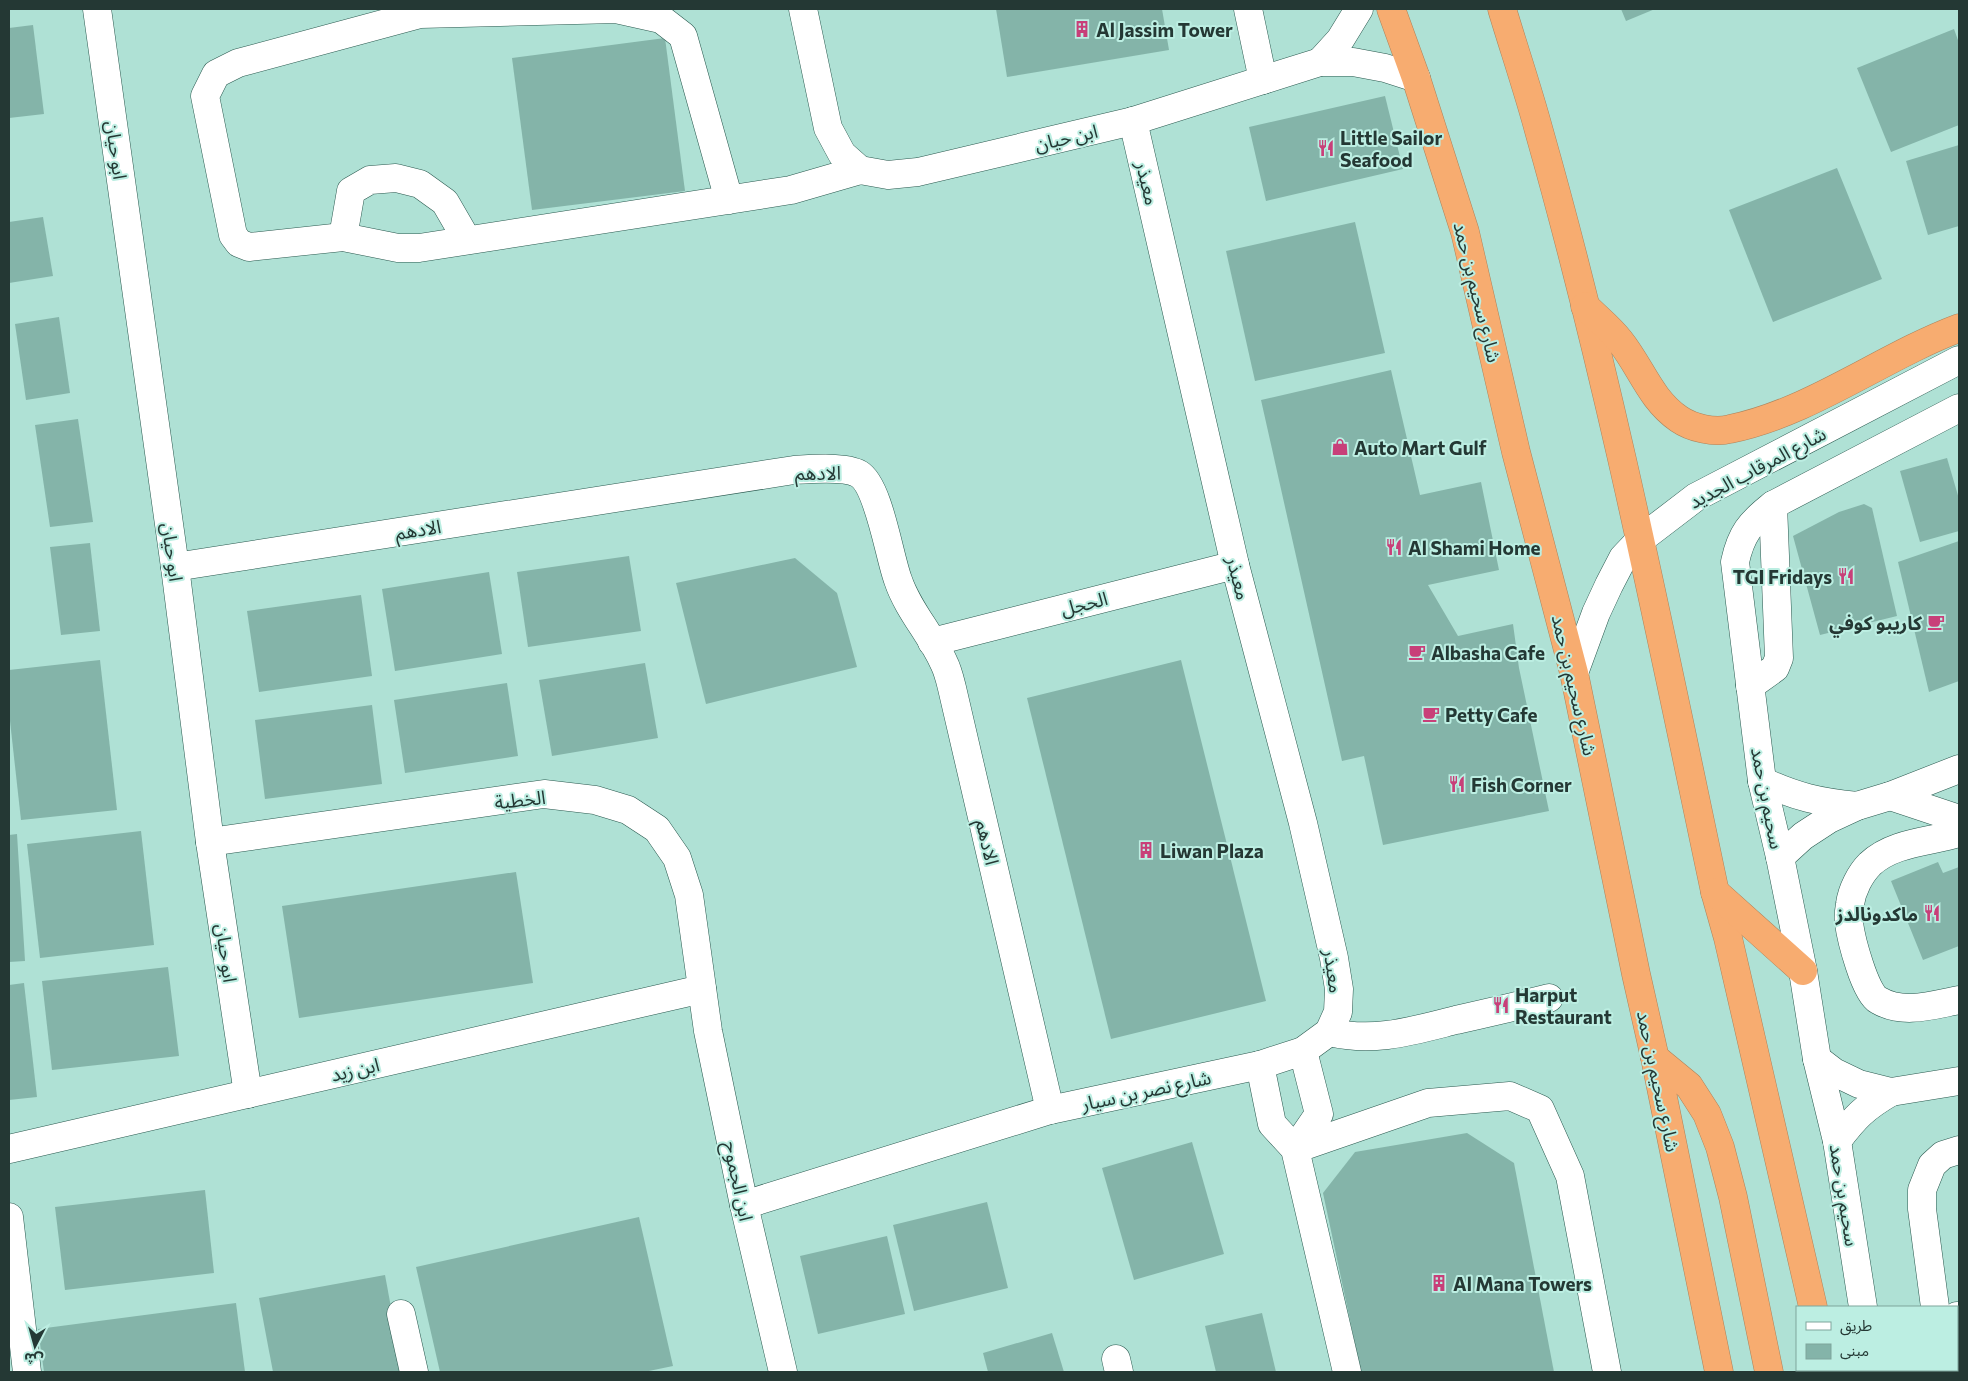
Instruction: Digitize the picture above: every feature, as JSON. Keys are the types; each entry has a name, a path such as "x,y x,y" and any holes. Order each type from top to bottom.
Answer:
{"highway":[{"name":"شارع سحيم بن حمد","path":"1391,9 1416,78 1465,232 1516,452 1574,673 1719,1372"},
{"path":"1502,9 1539,131 1585,306 1640,539 1715,892 1728,938 1813,1306"},
{"path":"1585,306 1620,340 1659,403 1680,419 1700,428 1728,430 1776,415 1808,401 1959,328"},
{"path":"1715,892 1803,971"},
{"path":"1655,1058 1689,1086 1707,1114 1720,1148 1733,1197 1769,1372"}],"street":[{"name":"ابو حيان","path":"97,9 175,567 210,842 248,1094"},
{"path":"729,200 683,36 661,19 616,9 420,14 238,63 216,74 205,96 233,235 239,242 249,247 343,237 398,248 419,248 467,240 729,200 791,190 860,170"},
{"path":"803,9 828,128 842,154 860,170"},
{"path":"1248,9 1263,80"},
{"path":"1320,62 1340,40 1359,9"},
{"name":"ابن حيان","path":"860,170 888,175 918,172 1134,121 1320,62 1352,62 1385,68 1416,78"},
{"name":"معيذر","path":"1134,121 1235,565 1303,823 1334,958 1339,989 1338,1012 1329,1032"},
{"path":"343,237 351,191 370,180 396,178 420,184 445,202 467,240"},
{"name":"شارع المرقاب الجديد","path":"1574,673 1596,613 1609,585 1623,558 1640,539 1696,497 1959,360"},
{"name":"سحيم بن حمد","path":"1863,1306 1837,1141 1817,1058 1803,971 1780,857 1762,781 1735,562 1739,544 1754,520 1773,505 1959,408"},
{"name":"الادهم","path":"175,567 784,472 824,468 858,473 869,485 877,504 898,580 918,620 944,664 952,688 1050,1110"},
{"path":"1750,686 1775,668 1779,658 1773,505"},
{"name":"الحجل","path":"932,642 1235,565"},
{"path":"1780,857 1803,836 1829,819 1857,806 1890,796 1959,769"},
{"path":"1762,781 1792,795 1824,803 1857,806"},
{"name":"الخطية","path":"210,842 544,794 595,800 628,810 656,830 677,858 689,895 702,989"},
{"path":"1890,796 1959,819"},
{"path":"1959,833 1906,845 1885,853 1870,864 1856,884 1850,903 1849,923 1864,980 1875,999 1891,1006 1911,1008 1959,1000"},
{"name":"ابن زيد","path":"9,1149 702,989"},
{"name":"ابن الجموح","path":"702,989 708,1031 744,1205 783,1372"},
{"path":"1329,1032 1367,1038 1396,1035 1549,998"},
{"name":"شارع نصر بن سيار","path":"744,1205 1050,1110 1260,1065 1303,1051 1329,1032"},
{"path":"1296,1149 1319,1114 1303,1051"},
{"path":"1817,1058 1834,1072 1859,1084 1891,1092 1959,1082"},
{"path":"1260,1065 1272,1124 1296,1149 1347,1372"},
{"path":"1837,1141 1854,1119 1868,1106 1891,1092"},
{"path":"1296,1149 1428,1103 1510,1096 1540,1109 1570,1176 1607,1372"},
{"path":"1935,1306 1922,1209 1922,1190 1932,1165 1943,1155 1959,1150"},
{"path":"9,1216 28,1372"},
{"path":"401,1314 414,1372"}],"building":[{"name":"Al Jassim Tower","path":"996,9 1162,9 1169,50 1007,77"},
{"path":"1621,9 1655,9 1626,21"},
{"path":"33,25 44,114 9,118 9,28"},
{"path":"1954,29 1959,43 1959,125 1891,152 1857,68"},
{"path":"665,38 685,191 532,210 512,58"},
{"name":"Little Sailor Seafood","path":"1385,96 1403,169 1266,201 1249,127"},
{"path":"1959,145 1959,226 1928,235 1906,161"},
{"path":"1837,168 1882,279 1773,322 1729,210"},
{"path":"43,217 53,276 9,283 9,222"},
{"path":"1355,222 1385,353 1255,381 1226,251"},
{"path":"59,317 70,393 26,400 15,324"},
{"path":"1391,370 1420,495 1481,482 1499,570 1428,585 1458,636 1513,624 1519,668 1549,811 1383,845 1364,756 1342,761 1261,400"},
{"path":"78,419 93,522 50,527 35,425"},
{"path":"1947,458 1959,499 1959,531 1920,542 1900,471"},
{"name":"TGI Fridays","path":"1864,504 1872,508 1897,616 1820,635 1793,536 1839,512"},
{"name":"كاريبو كوفي","path":"1959,541 1959,681 1929,692 1898,562"},
{"path":"90,543 100,631 61,635 50,547"},
{"path":"629,556 641,631 528,647 517,572"},
{"path":"795,558 837,593 857,667 706,704 676,583"},
{"path":"489,572 502,654 395,671 382,589"},
{"path":"361,595 372,676 259,692 247,611"},
{"path":"100,660 117,810 21,820 9,712 9,670"},
{"name":"Liwan Plaza","path":"1181,660 1266,1001 1111,1039 1027,698"},
{"path":"645,663 658,738 552,756 539,680"},
{"path":"507,683 518,756 405,773 394,700"},
{"path":"372,705 382,784 265,799 255,720"},
{"path":"141,831 154,945 40,958 27,844"},
{"path":"17,834 25,961 9,962 9,835"},
{"name":"ماكدونالدز","path":"1938,862 1943,873 1959,867 1959,946 1923,960 1891,881"},
{"path":"516,872 533,983 299,1018 282,906"},
{"path":"168,967 179,1056 52,1070 42,981"},
{"path":"24,983 37,1097 9,1100 9,985"},
{"name":"Al Mana Towers","path":"1467,1133 1514,1163 1554,1372 1361,1372 1323,1193 1355,1152"},
{"path":"1192,1142 1224,1254 1134,1280 1102,1168"},
{"path":"205,1190 214,1273 65,1290 55,1207"},
{"path":"987,1202 1008,1288 914,1311 893,1225"},
{"path":"639,1217 673,1366 644,1372 440,1372 416,1267"},
{"path":"887,1236 905,1314 818,1334 800,1256"},
{"path":"385,1275 403,1372 273,1372 259,1298"},
{"path":"236,1303 245,1372 44,1372 38,1329"},
{"path":"1262,1313 1276,1372 1216,1372 1205,1326"},
{"path":"1052,1333 1064,1372 988,1372 983,1353"}],"place":[{"name":"Al Jassim Tower","path":"1082,29"},
{"name":"Little Sailor Seafood","path":"1326,148"},
{"name":"Auto Mart Gulf","path":"1340,447"},
{"name":"Al Shami Home","path":"1394,547"},
{"name":"TGI Fridays","path":"1846,576"},
{"name":"كاريبو كوفي","path":"1936,622"},
{"name":"Albasha Cafe","path":"1417,652"},
{"name":"Petty Cafe","path":"1431,714"},
{"name":"Fish Corner","path":"1457,784"},
{"name":"Liwan Plaza","path":"1146,850"},
{"name":"ماكدونالدز","path":"1932,913"},
{"name":"Harput Restaurant","path":"1501,1005"},
{"name":"Al Mana Towers","path":"1439,1283"}]}
